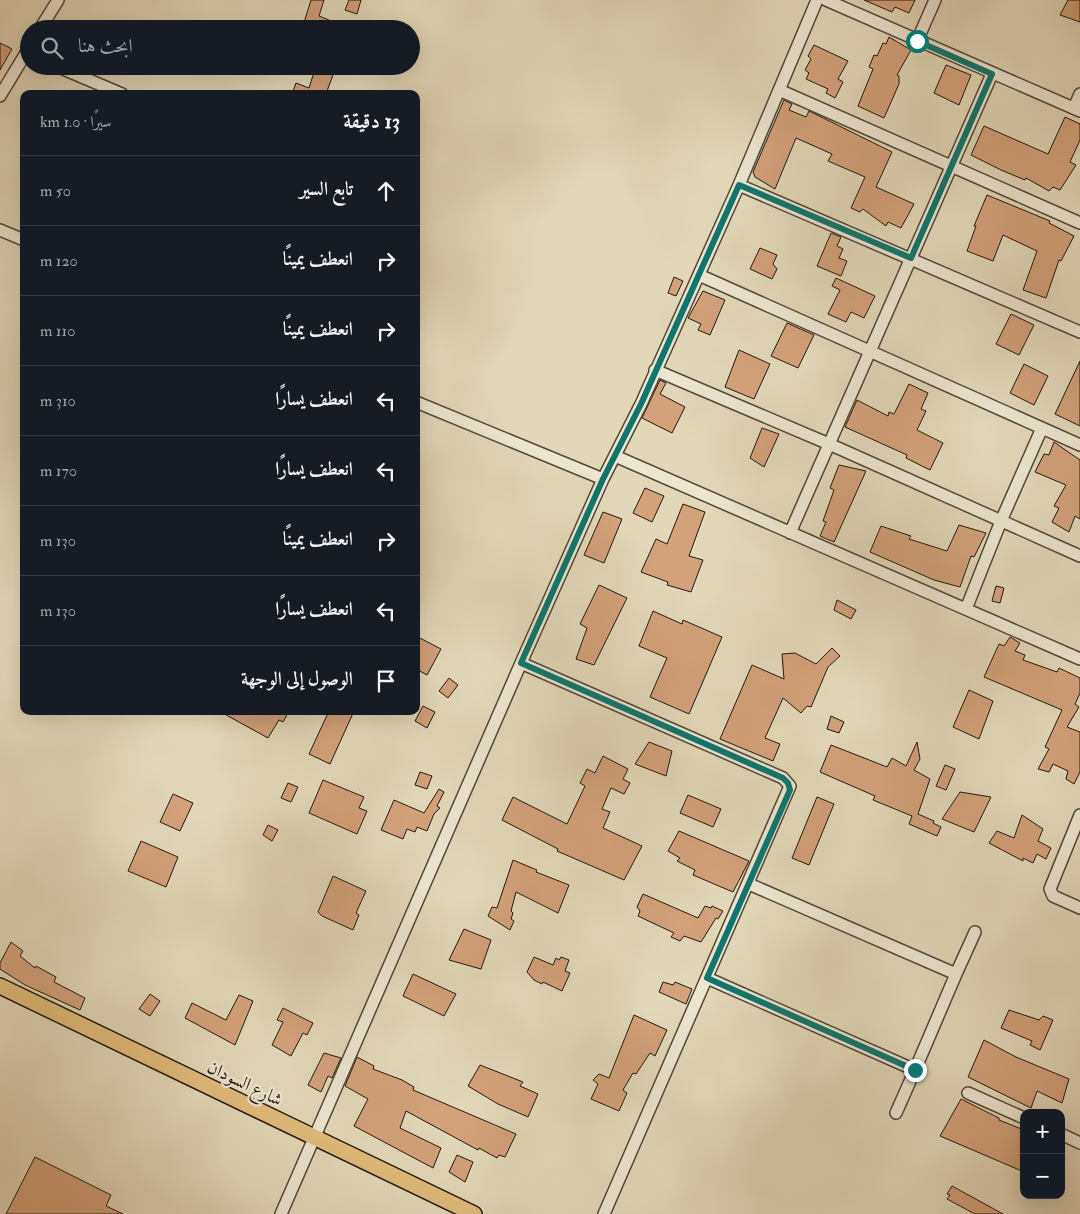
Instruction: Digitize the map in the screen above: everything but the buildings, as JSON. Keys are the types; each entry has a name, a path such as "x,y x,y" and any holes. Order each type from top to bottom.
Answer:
{"main road":[{"name":"شارع السودان","path":"0,986 474,1214"}],"street":[{"path":"46,20 58,0"},
{"path":"281,1214 521,663 603,479 641,404 739,185 817,0"},
{"path":"826,0 992,74 1077,109 1080,94"},
{"path":"917,41 935,0"},
{"path":"0,96 20,65"},
{"path":"790,533 992,74"},
{"path":"77,75 113,90"},
{"path":"779,90 1080,223"},
{"path":"739,185 1080,332"},
{"path":"0,230 20,238"},
{"path":"699,275 1080,445"},
{"path":"655,370 829,444 1080,556"},
{"path":"420,404 603,479"},
{"path":"966,610 1001,521 1042,428"},
{"path":"615,456 1080,659"},
{"path":"521,663 783,778 788,783 790,790 604,1214"},
{"path":"1080,815 1050,890 1054,896 1080,908"},
{"path":"748,884 956,974"},
{"path":"896,1113 976,932"},
{"path":"707,978 915,1070"},
{"path":"968,1093 1020,1116"},
{"path":"1065,1136 1080,1143"}],"route":[{"path":"915,1070 707,978 790,790 788,783 783,778 521,663 603,479 641,404 739,185 911,258 992,74 917,41"}]}
